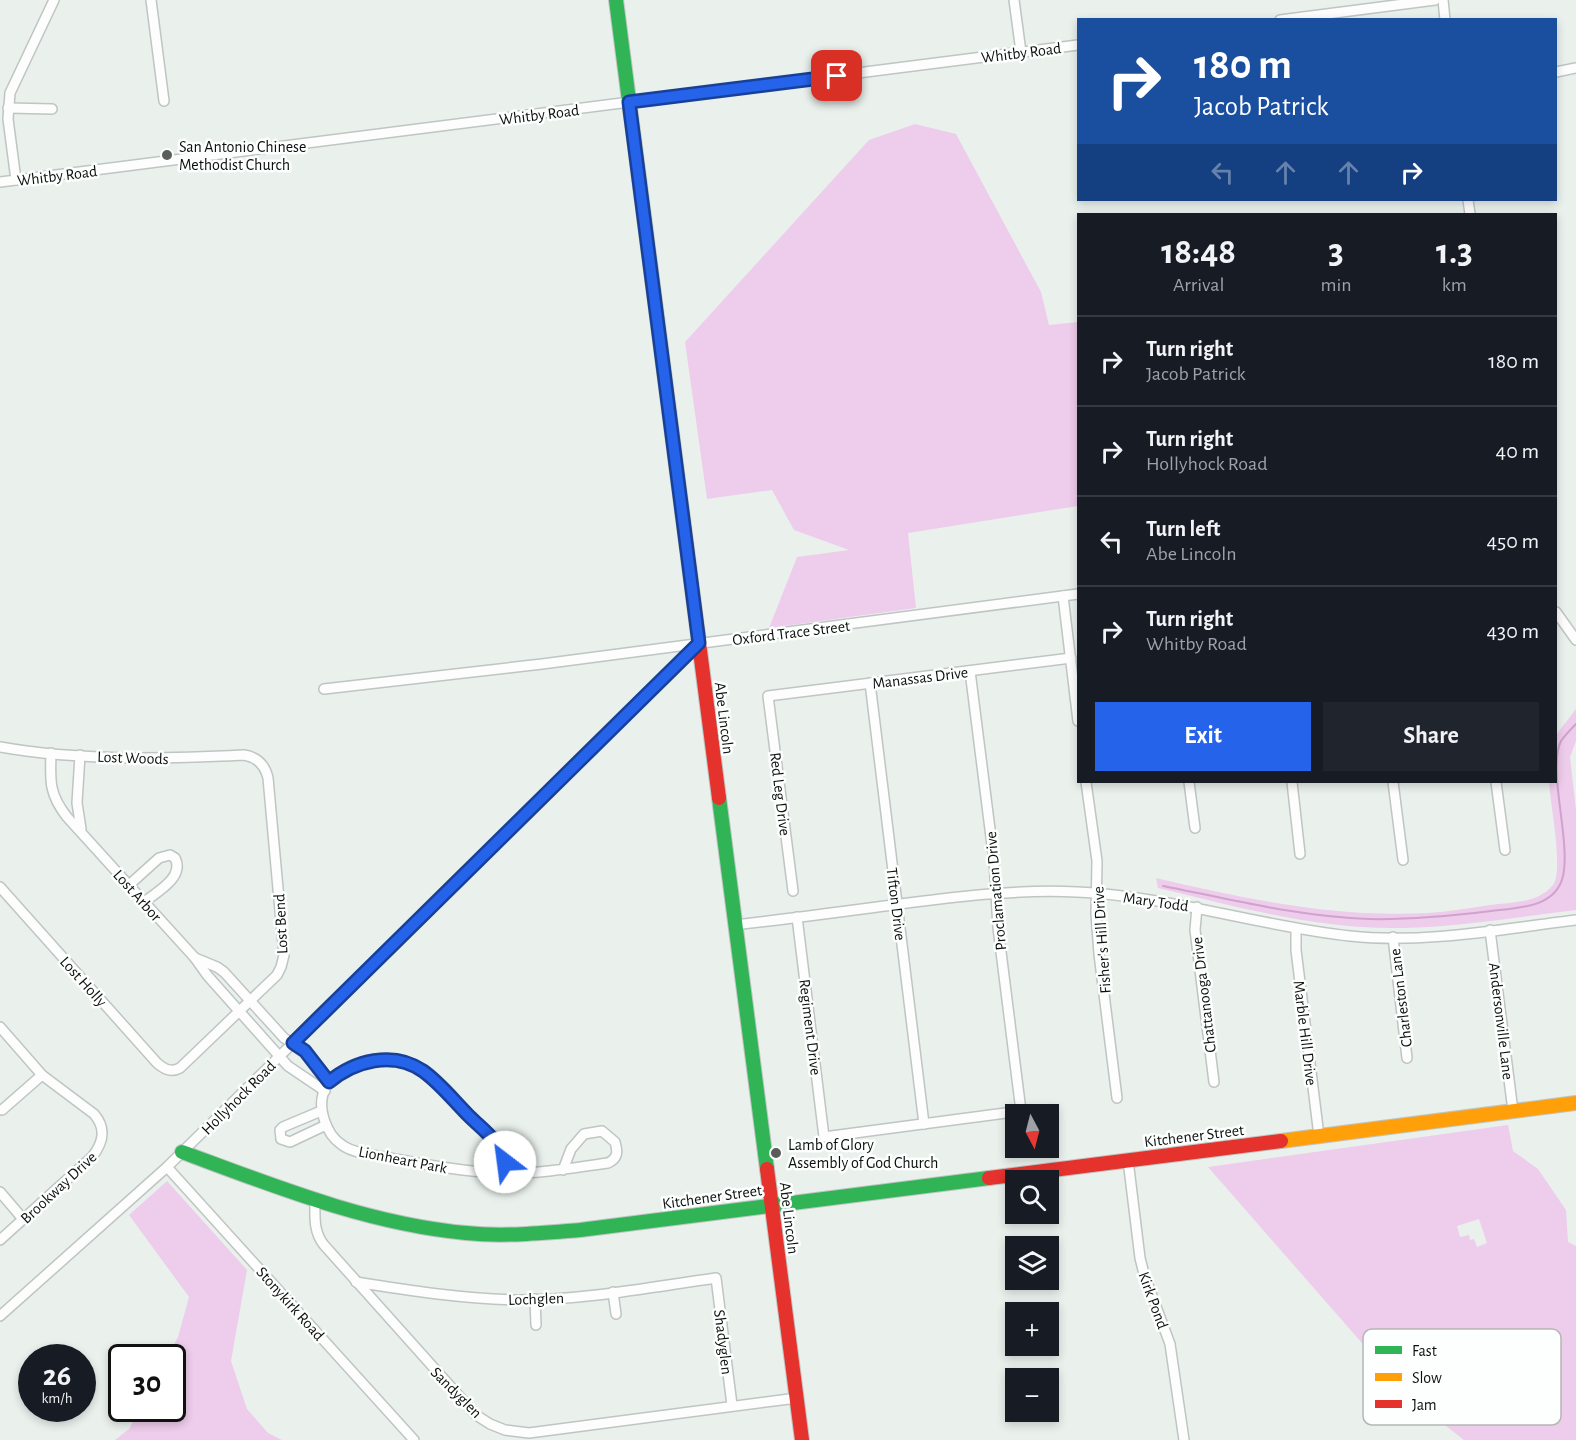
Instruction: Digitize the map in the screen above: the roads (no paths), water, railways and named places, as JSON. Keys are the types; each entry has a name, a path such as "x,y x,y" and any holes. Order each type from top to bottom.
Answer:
{"street":[{"path":"16,180 8,108 10,93 54,0"},
{"path":"152,0 164,100"},
{"name":"Abe Lincoln","path":"616,0 802,1440"},
{"path":"1014,0 1020,52"},
{"path":"1296,18 1435,0"},
{"path":"1443,0 1445,18"},
{"name":"Whitby Road","path":"0,183 1077,45"},
{"path":"1557,72 1576,68"},
{"path":"8,108 52,109"},
{"name":"Oxford Trace Street","path":"324,690 1077,594"},
{"path":"1062,596 1077,712"},
{"path":"1557,613 1576,640"},
{"name":"Hollyhock Road","path":"0,1316 167,1167 699,643"},
{"name":"Manassas Drive","path":"768,696 1071,658"},
{"name":"Proclamation Drive","path":"924,1124 1021,1112 998,928 994,861 970,671"},
{"name":"Tifton Drive","path":"870,684 924,1124"},
{"name":"Red Leg Drive","path":"768,696 793,891"},
{"name":"Lost Woods","path":"0,747 80,755 180,758 244,755 253,757 262,765"},
{"name":"Lost Arbor","path":"51,753 50,783 57,805 294,1071 327,1087"},
{"path":"80,755 76,803 81,832"},
{"name":"Lost Bend","path":"170,1071 180,1068 277,975 281,967 284,955 268,778 262,765"},
{"name":"Fisher's Hill Drive","path":"1086,783 1097,861 1099,954 1117,1098"},
{"path":"1189,783 1195,828"},
{"path":"1292,783 1300,854"},
{"path":"1393,783 1403,860"},
{"path":"1496,783 1505,850"},
{"path":"129,885 159,858 170,855 175,858 178,869 176,876 144,902"},
{"name":"Lost Holly","path":"0,887 157,1063 163,1069 170,1071"},
{"name":"Mary Todd","path":"734,925 996,893 1041,891 1138,897 1197,907 1296,929 1353,936 1393,937 1490,930 1576,920"},
{"name":"Chattanooga Drive","path":"1197,907 1195,930 1214,1083"},
{"name":"Regiment Drive","path":"797,917 824,1137 924,1124"},
{"name":"Marble Hill Drive","path":"1296,929 1296,950 1319,1136"},
{"name":"Andersonville Lane","path":"1490,930 1513,1111"},
{"name":"Charleston Lane","path":"1393,937 1407,1058"},
{"name":"Lost Arbor","path":"195,958 217,967 284,1038 305,1051 327,1087"},
{"name":"Brookway Drive","path":"0,1028 42,1075 94,1114 100,1121 103,1139 92,1157 0,1240"},
{"path":"326,1125 290,1142 281,1139 280,1130 283,1127 321,1111 327,1087 342,1071 368,1061 383,1060 403,1063 421,1070 499,1145 503,1155 505,1173"},
{"path":"306,1078 316,1068"},
{"path":"2,1110 42,1075"},
{"name":"Kitchener Street","path":"182,1152 340,1207 411,1225 468,1233 521,1234 580,1230 1576,1103"},
{"name":"Lionheart Park","path":"321,1111 326,1125 342,1145 355,1150 435,1167 505,1173 563,1170 614,1160 617,1155 615,1142 602,1131 584,1134 571,1149 563,1170"},
{"path":"298,1120 304,1135"},
{"name":"Kirk Pond","path":"1128,1160 1140,1258 1146,1282 1170,1344 1184,1440"},
{"name":"Stonykirk Road","path":"167,1167 414,1440"},
{"path":"0,1192 23,1220"},
{"name":"Sandyglen","path":"315,1198 315,1227 319,1239 476,1415 490,1424 521,1433 537,1432 797,1398"},
{"name":"Lochglen","path":"356,1282 456,1296 535,1299 613,1292 716,1278"},
{"name":"Shadyglen","path":"716,1278 732,1405"},
{"path":"613,1292 616,1314"},
{"path":"535,1299 536,1325"}],"waterway":[{"path":"1163,886 1239,902 1343,918 1400,919 1445,916 1512,909 1534,904 1552,895 1559,887 1563,876 1565,861 1557,753 1561,741 1576,724"}],"place":[{"name":"San Antonio Chinese Methodist Church","path":"167,155"},
{"name":"Lamb of Glory Assembly of God Church","path":"776,1153"}]}
